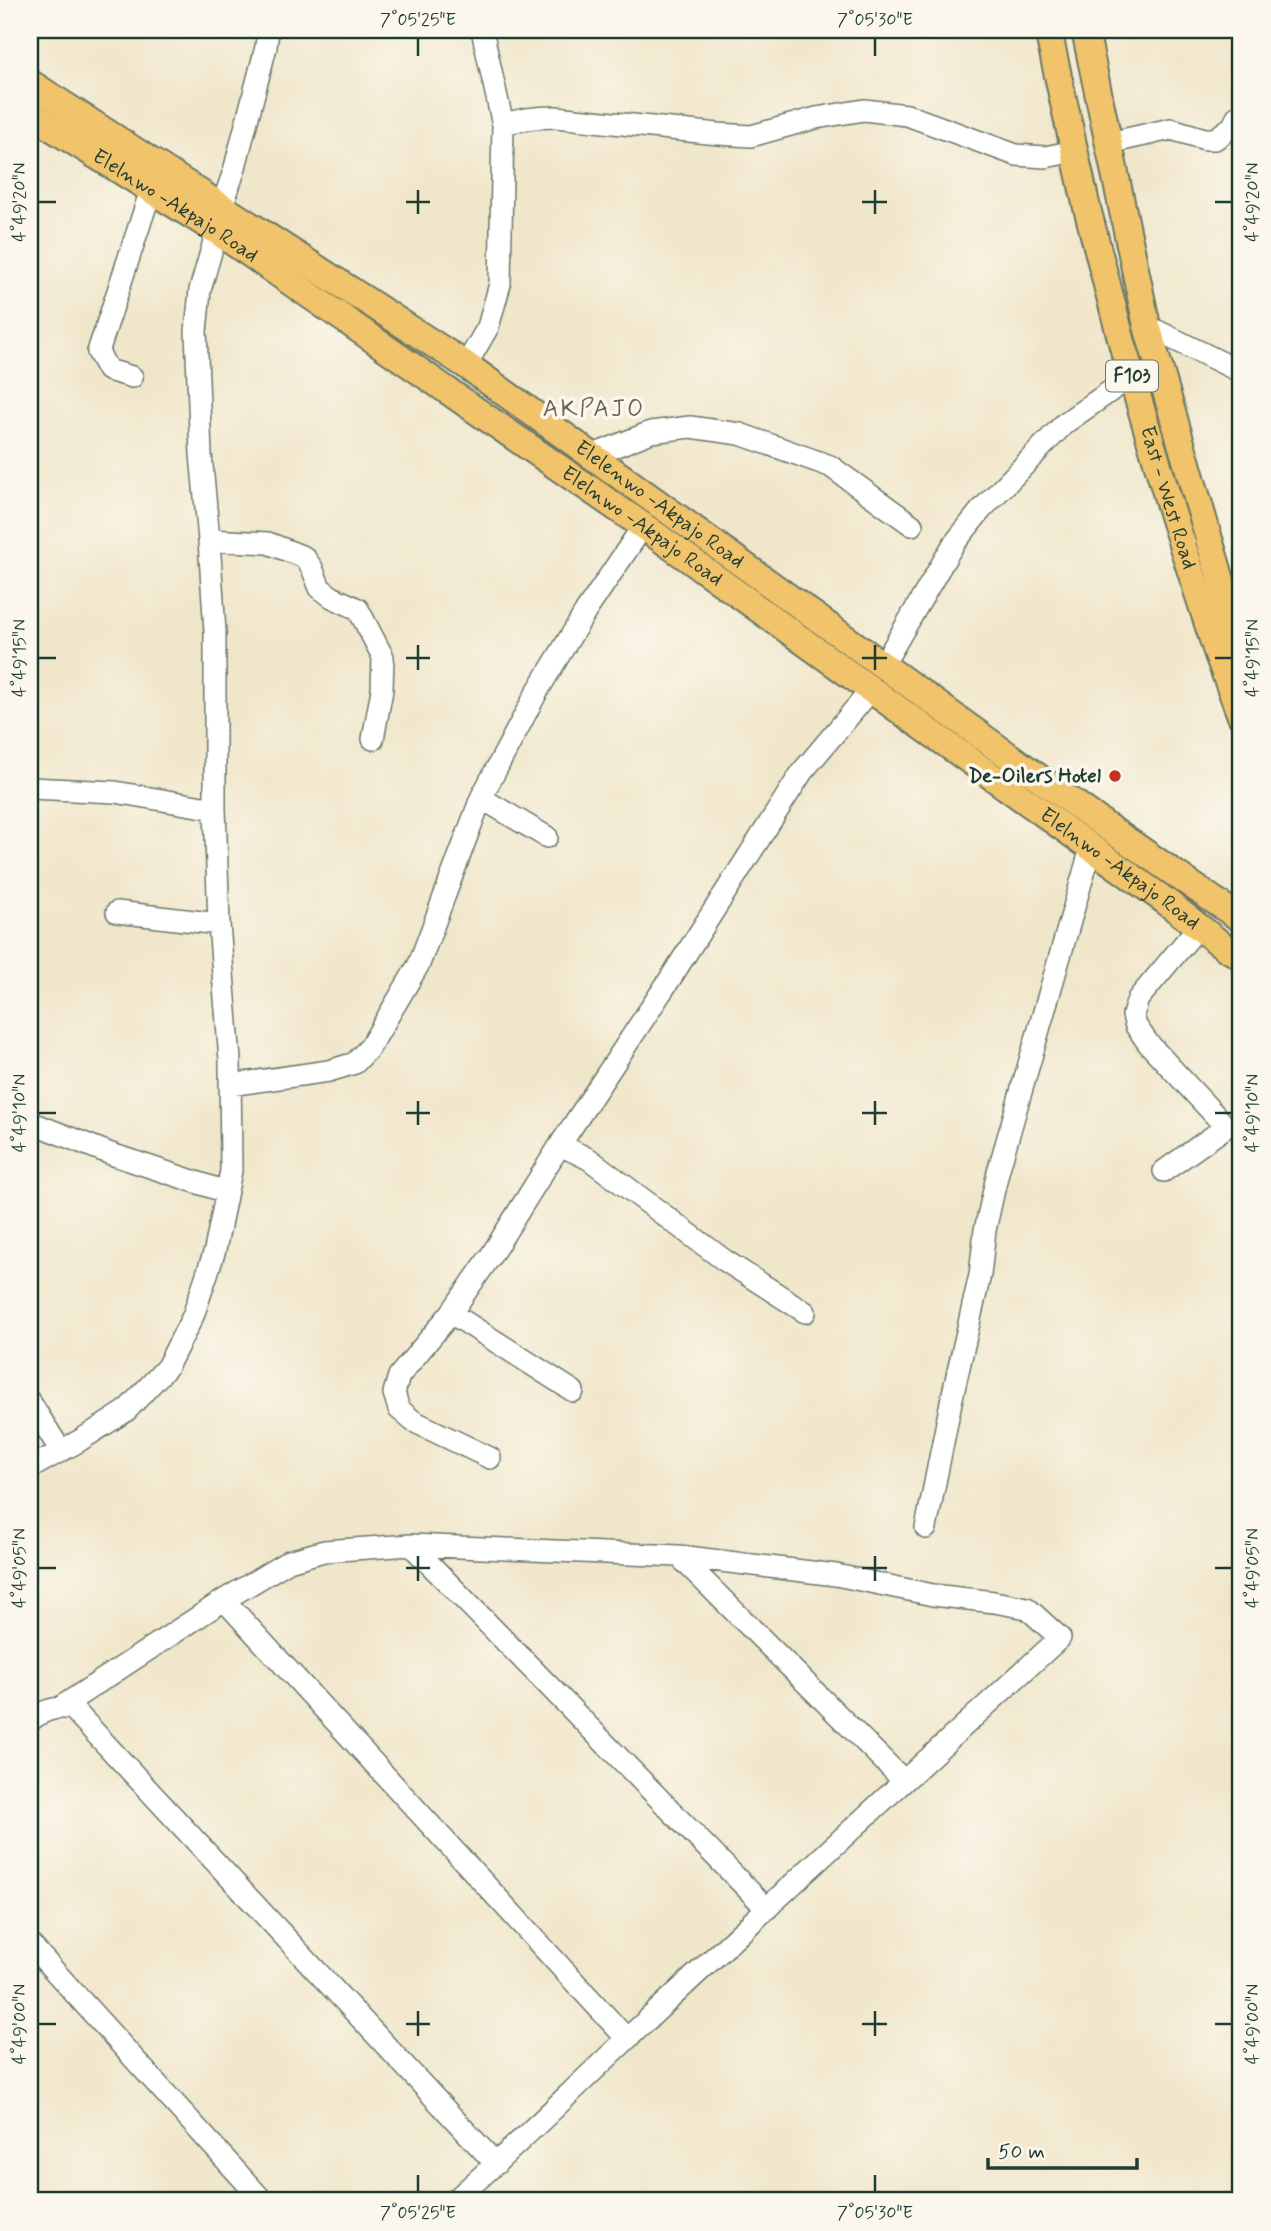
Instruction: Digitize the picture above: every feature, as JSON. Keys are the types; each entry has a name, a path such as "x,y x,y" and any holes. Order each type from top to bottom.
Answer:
{"main road":[{"name":"East - West Road","path":"1048,30 1086,204 1132,376 1173,516 1217,652 1241,716"},
{"name":"East - West Road","path":"1085,30 1147,326 1241,649"},
{"name":"Elelenwo -Akpajo Road","path":"30,83 219,218 466,365 1139,849 1241,919"},
{"name":"Elelnwo -Akpajo Road","path":"30,114 151,190 219,218 1241,956"}],"street":[{"path":"30,1468 127,1411 167,1367 193,1316 215,1250 231,1171 230,1084 219,924 215,809 215,632 201,454 196,331 200,290 238,159 268,30"},
{"path":"466,365 488,327 500,284 503,125 482,30"},
{"path":"503,125 524,119 556,117 751,136 816,118 864,110 907,115 1016,155 1045,157 1075,151"},
{"path":"1109,143 1171,129 1205,139 1215,139 1233,126 1237,117 1241,116"},
{"path":"132,377 108,370 98,352 151,190"},
{"path":"1147,326 1241,372"},
{"path":"883,665 953,545 981,510 1065,423 1132,376"},
{"path":"591,456 651,432 690,427 740,434 830,466 912,525"},
{"path":"230,1084 329,1071 355,1063 370,1047 419,964 481,798 538,690 586,611 643,526"},
{"path":"209,540 268,543 304,557 320,587 332,597 358,610 383,657 382,690 373,739"},
{"path":"490,1458 413,1421 399,1409 394,1393 399,1376 451,1313 490,1257 560,1144 670,979 802,772 871,690"},
{"path":"30,788 115,792 215,809"},
{"path":"481,798 547,837"},
{"path":"926,1528 980,1275 985,1230 998,1172 1091,848"},
{"path":"117,912 219,924"},
{"path":"1164,1171 1234,1132 1148,1043 1136,1026 1133,1015 1138,999 1199,926"},
{"path":"30,1122 111,1154 226,1192"},
{"path":"560,1144 589,1159 724,1260 805,1312"},
{"path":"451,1313 573,1391"},
{"path":"30,1402 61,1451"},
{"path":"411,1545 767,1909"},
{"path":"30,1721 46,1711 61,1707 223,1600 289,1561 324,1551 411,1545 679,1556 836,1575 933,1595 1027,1608 1060,1638 454,2201"},
{"path":"679,1556 904,1781"},
{"path":"223,1600 627,2039"},
{"path":"61,1707 73,1709 496,2164"},
{"path":"30,1944 256,2199"}],"place":[{"name":"De-Oilers Hotel","path":"1115,776"}],"district":[{"name":"AKPAJO","path":"594,409"}]}
